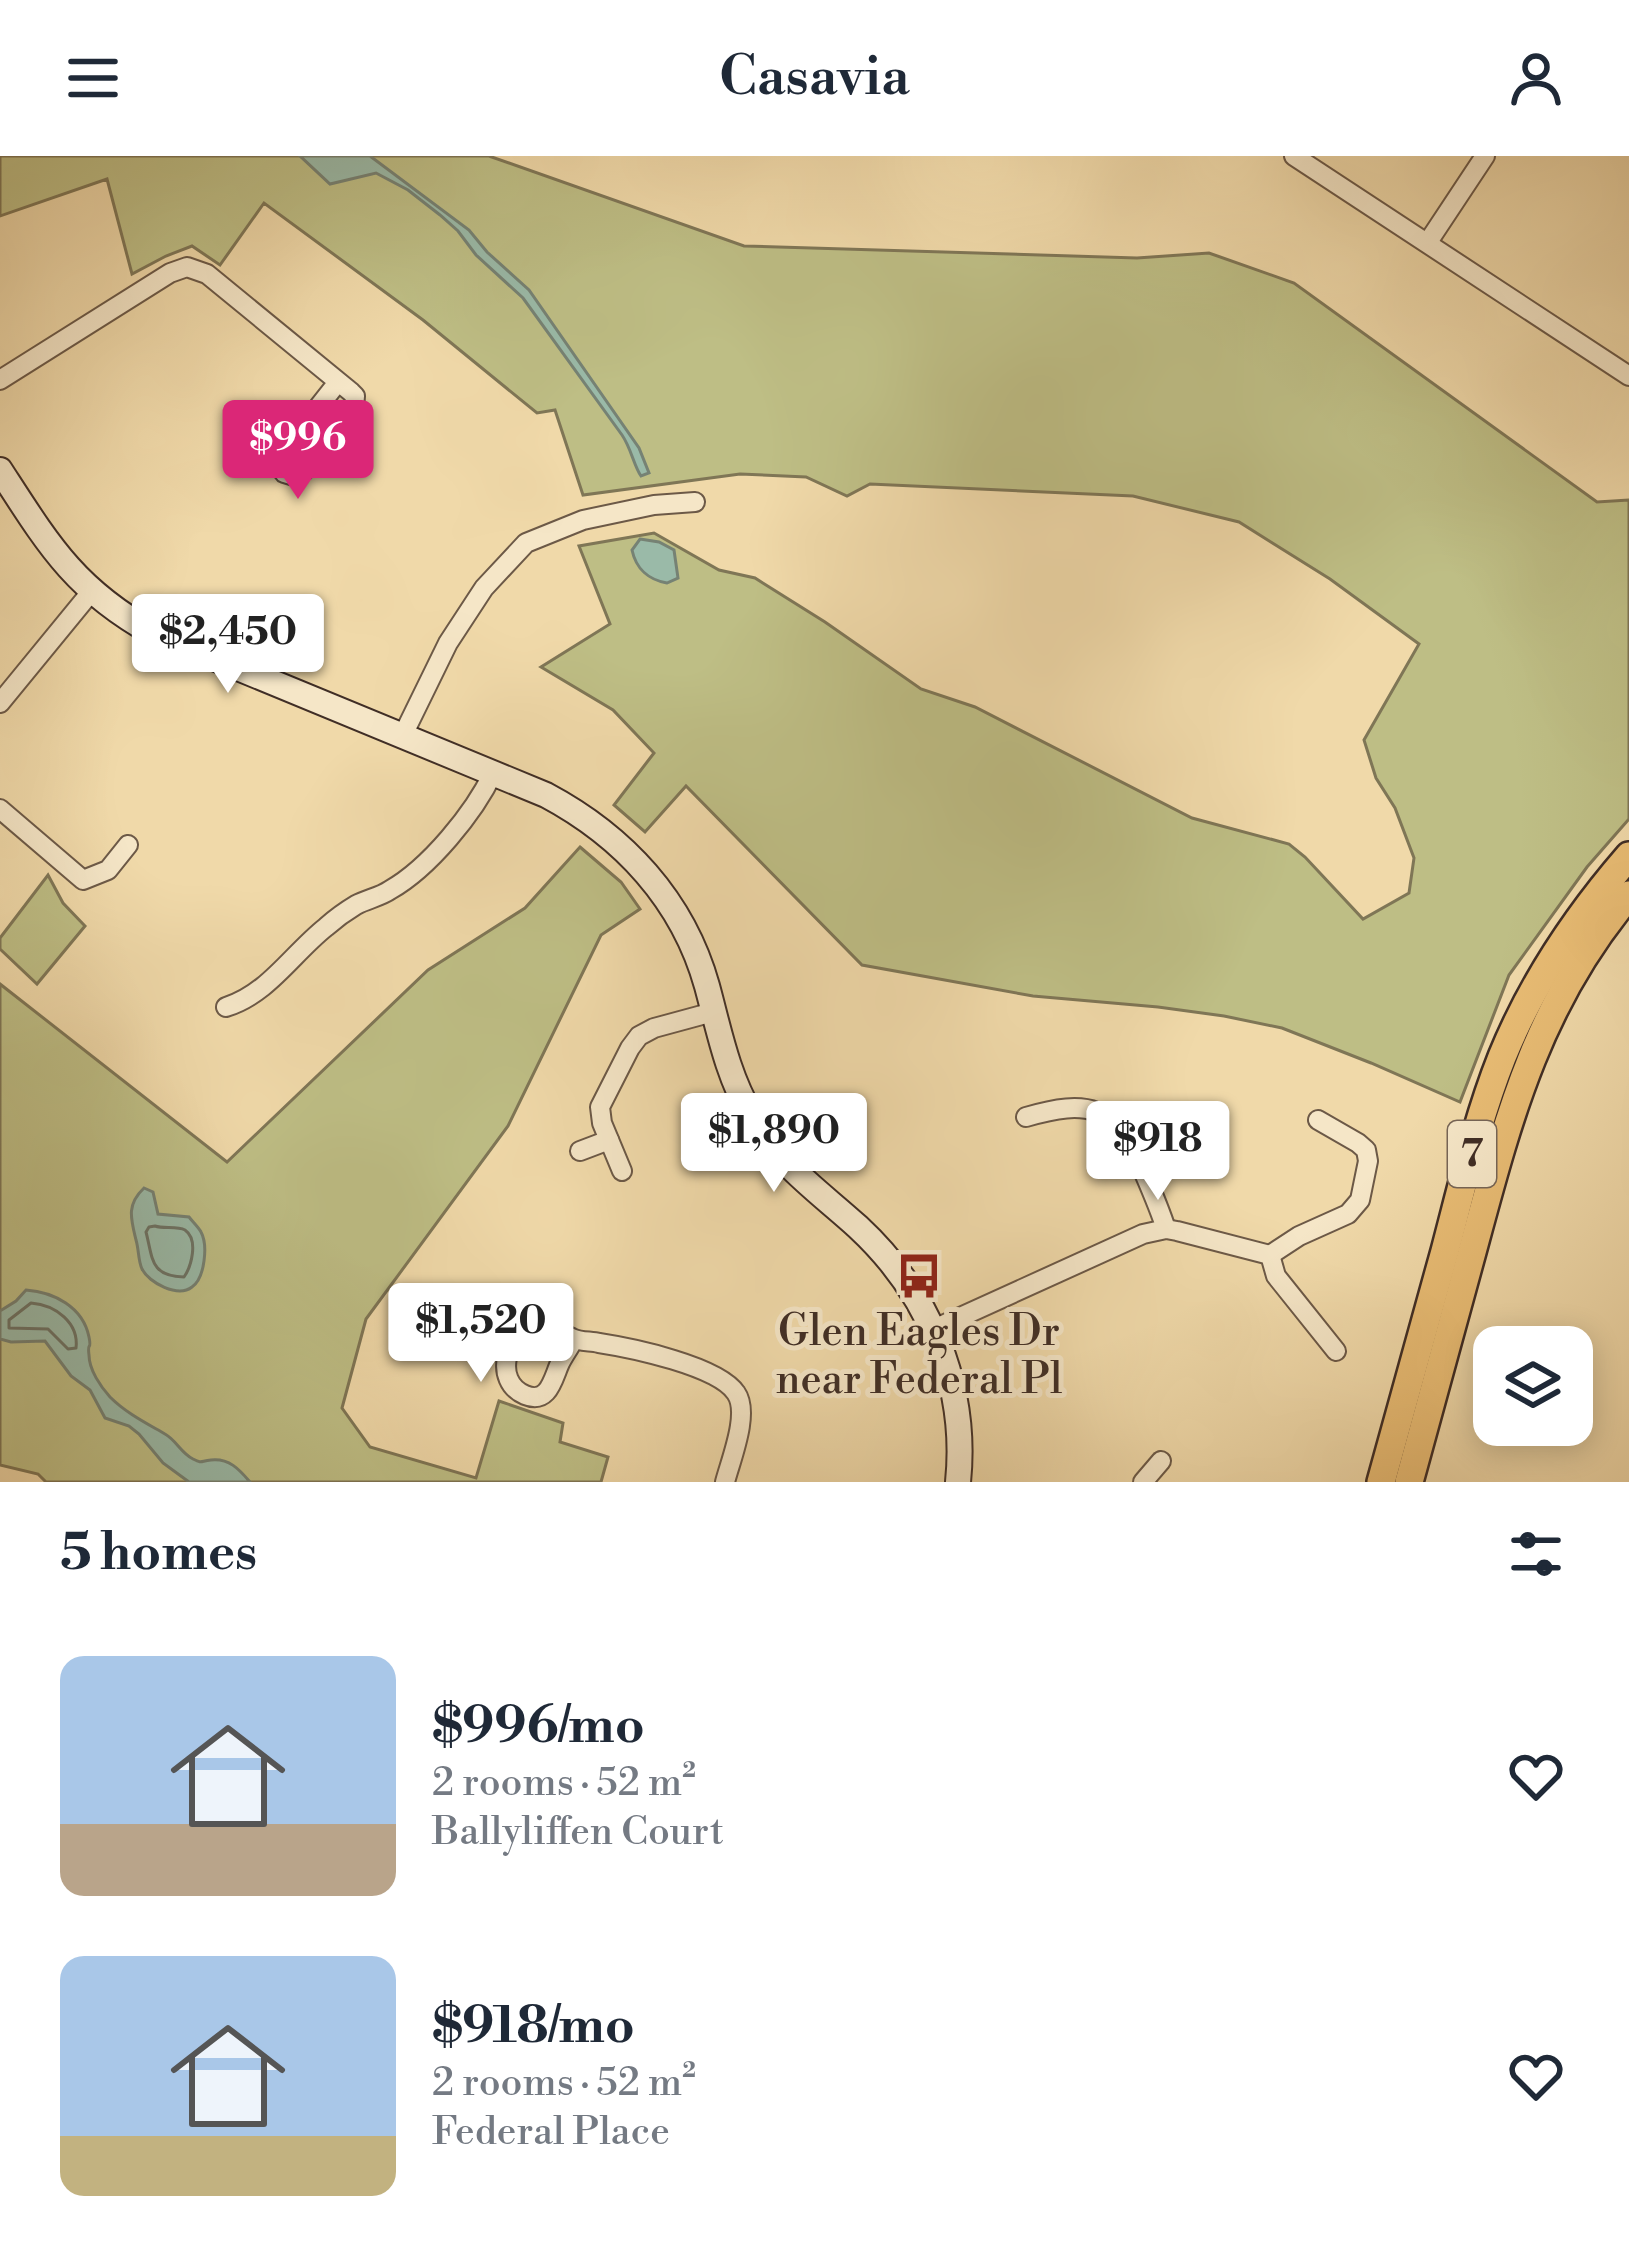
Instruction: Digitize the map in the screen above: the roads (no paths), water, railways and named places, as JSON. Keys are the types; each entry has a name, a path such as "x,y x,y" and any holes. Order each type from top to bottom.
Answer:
{"main road":[{"name":"7","path":"1382,1482 1464,1180 1503,1057 1556,952 1629,856"},
{"name":"7","path":"1408,1482 1520,1084 1568,984 1629,895"}],"street":[{"path":"1294,156 1629,376"},
{"path":"1428,242 1485,156"},
{"path":"0,380 170,273 187,267 207,274 355,396 354,408 304,471 294,476 284,473 279,464 282,454 338,382"},
{"path":"0,470 50,548 91,592 153,633 493,772 573,810 643,868 685,929 706,982 734,1084 764,1137 802,1180 879,1249 934,1329 956,1402 961,1455 958,1482"},
{"path":"403,735 448,643 484,588 526,543 583,520 695,502"},
{"path":"0,703 91,592"},
{"path":"226,1007 262,988 324,928 357,904 392,890 432,856 477,805 493,772"},
{"path":"0,809 83,880 108,870 128,845"},
{"path":"622,1171 600,1107 635,1042 654,1028 713,1012"},
{"path":"1025,1117 1059,1107 1113,1120 1129,1138 1166,1229"},
{"path":"934,1329 1143,1234 1166,1229 1270,1255 1348,1214 1360,1200 1366,1150 1318,1120"},
{"path":"580,1151 609,1140"},
{"path":"1270,1255 1276,1276 1336,1351"},
{"path":"574,1340 704,1370 726,1383 738,1395 742,1412 725,1482"},
{"path":"1143,1482 1161,1461"}],"water":[{"path":"300,156 370,156 469,230 529,290 639,448 649,473 641,476 622,435 523,298 476,255 458,231 408,190 376,173 330,184"},
{"path":"640,539 674,550 678,578 667,583 644,572 632,550"},
{"path":"144,1188 153,1192 158,1214 189,1217 201,1232 202,1269 196,1283 186,1290 164,1287 142,1269 131,1212"},
{"path":"26,1290 57,1298 81,1317 93,1372 116,1403 169,1437 193,1459 228,1463 250,1482 189,1482 163,1463 129,1426 105,1418 90,1390 71,1376 45,1341 0,1339 0,1311"}],"place":[{"name":"Glen Eagles Dr near Federal Pl","path":"919,1276"}]}
